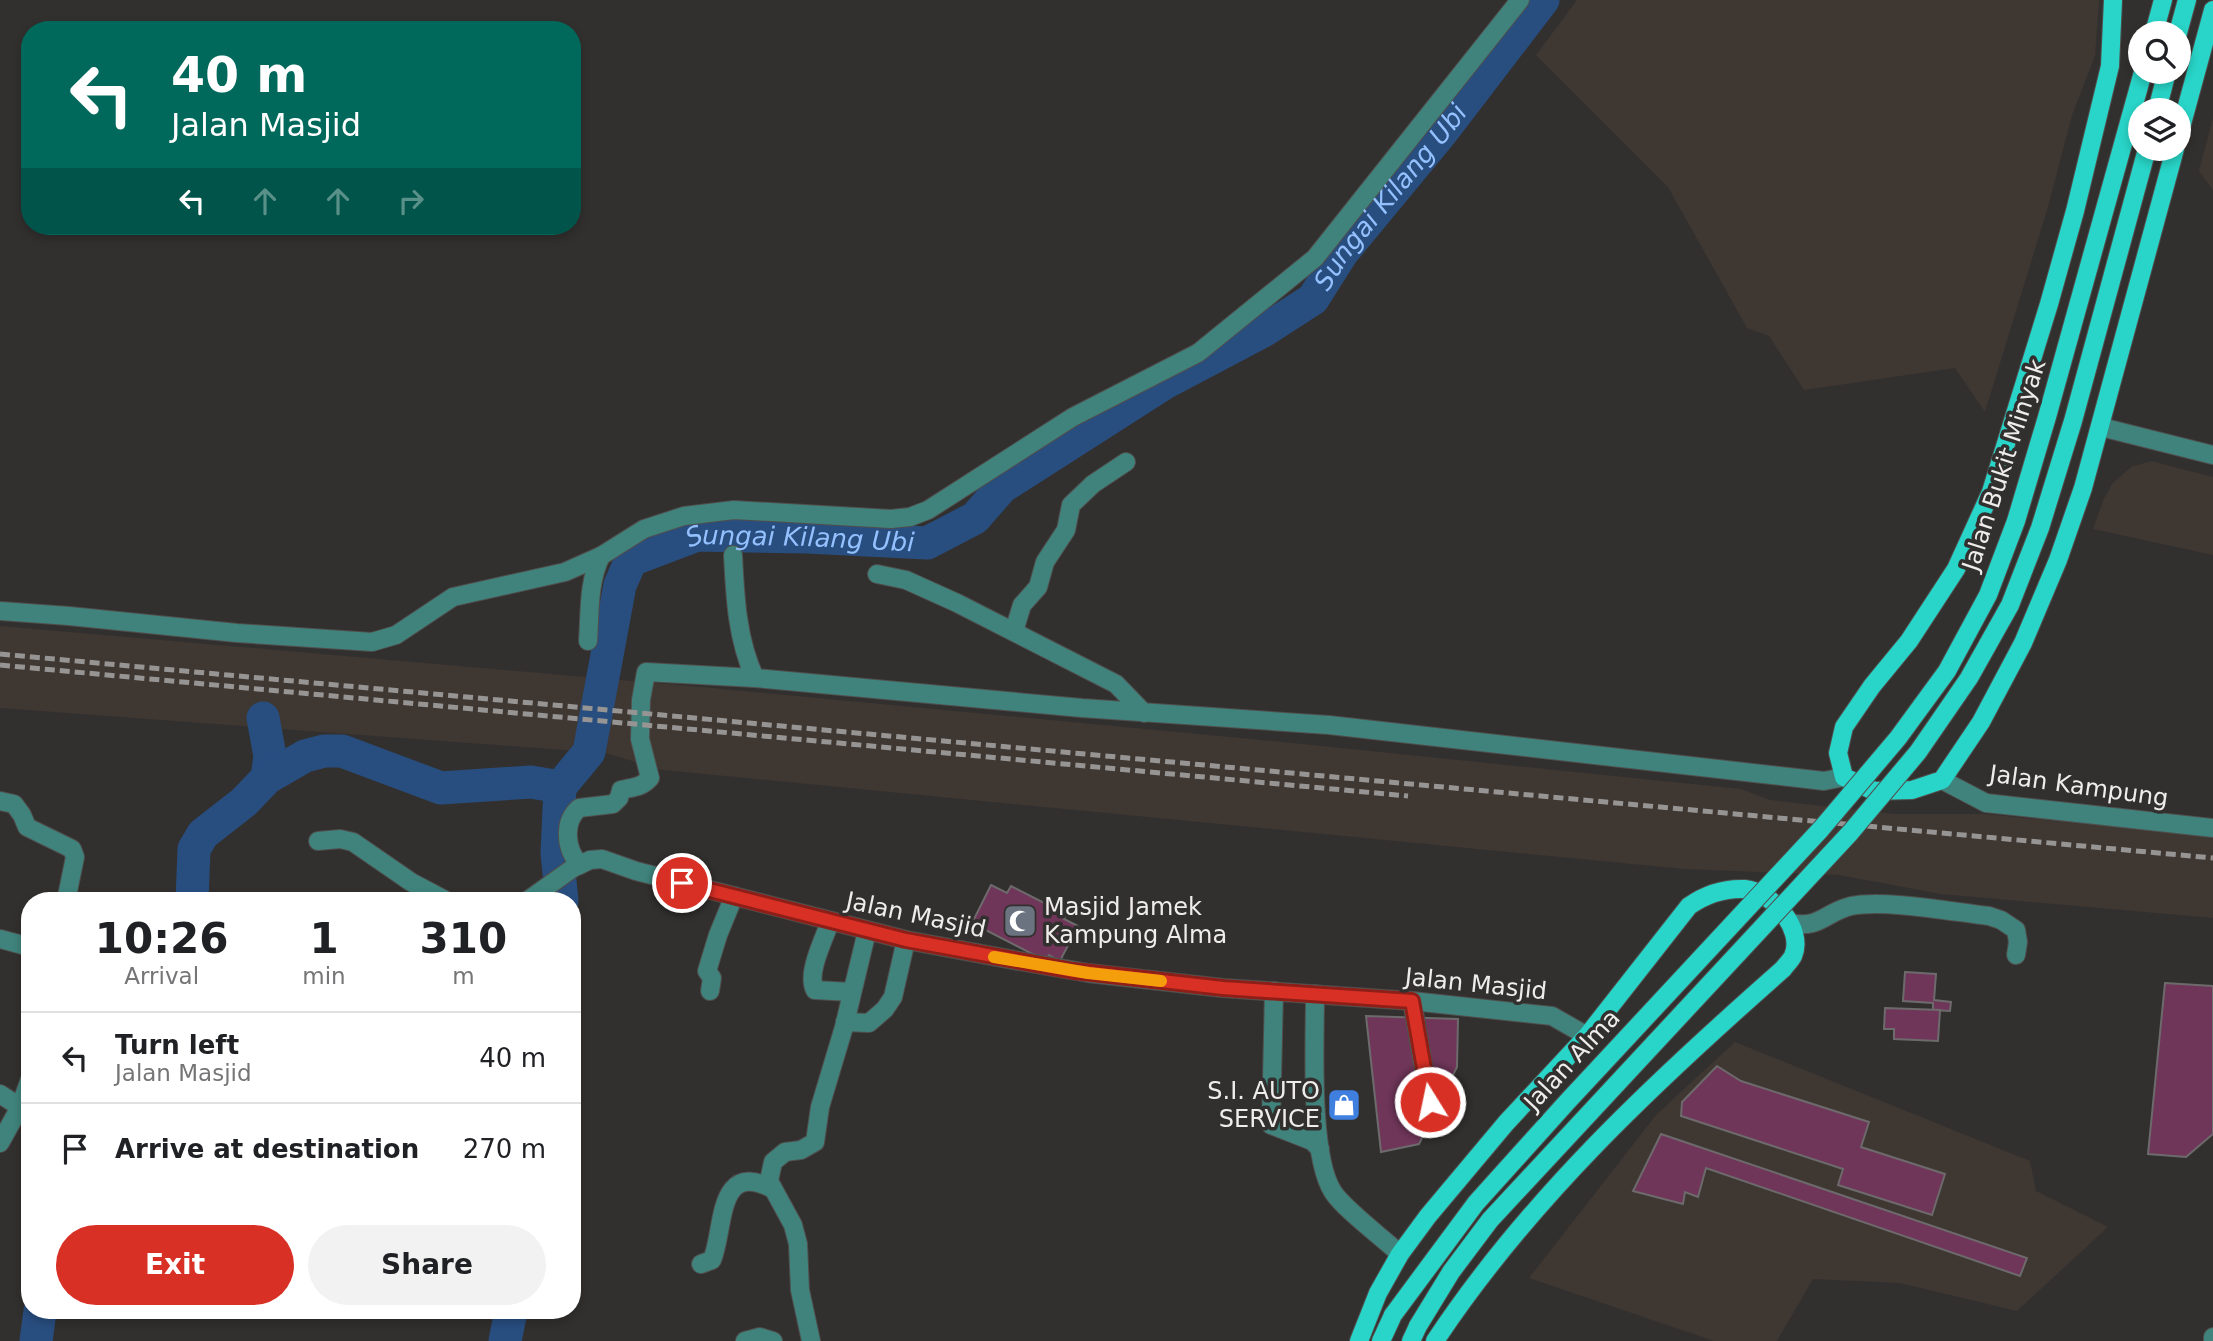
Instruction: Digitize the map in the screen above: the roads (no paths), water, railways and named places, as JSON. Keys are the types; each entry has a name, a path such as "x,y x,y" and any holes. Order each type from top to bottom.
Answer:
{"main road":[{"path":"2113,0 2110,66 2075,211 1991,492 1956,569 1909,641 1872,686 1844,727 1838,754 1844,778 1874,791 1912,790 1942,780 1981,722 2023,643 2058,560 2101,427 2172,161"},
{"path":"2157,21 2163,0"},
{"path":"2181,21 2187,0"},
{"path":"2189,98 2213,10"},
{"name":"Jalan Bukit Minyak","path":"1821,829 1898,738 1947,671 1988,595 2016,521 2047,417 2140,84"},
{"name":"Jalan Bukit Minyak","path":"1850,833 1918,752 1969,678 2010,605 2040,528 2073,421 2144,161"},
{"name":"Jalan Alma","path":"1381,1341 1393,1315 1476,1203 1567,1101 1821,829"},
{"name":"Jalan Alma","path":"1415,1334 1451,1272 1490,1220 1850,833"},
{"path":"1359,1341 1378,1293 1400,1254 1428,1216 1506,1123 1587,1036 1689,906 1706,894 1726,890 1748,889 1775,902 1790,923 1795,939 1793,956 1783,969 1639,1100 1565,1178 1457,1307 1435,1341"}],"street":[{"path":"0,611 237,633 372,642 396,635 453,597 565,572 601,556 644,529 684,516 734,510 891,519 910,517 928,510 1073,417 1198,353 1315,258 1520,0"},
{"path":"2101,427 2213,455"},
{"path":"1014,631 1021,605 1038,587 1045,562 1066,530 1071,505 1093,484 1126,462"},
{"path":"733,555 736,608 748,663 755,678"},
{"path":"588,641 594,568 601,556"},
{"path":"877,574 906,580 1014,631 1116,684 1144,713"},
{"path":"542,892 577,867 569,847 569,823 575,811 590,805 613,804 619,798 621,790 645,784 650,778 640,738 641,700 646,672 755,678 1144,713 1329,725 1824,781 1844,778"},
{"name":"Jalan Kampung","path":"1942,780 1986,803 2213,828"},
{"path":"0,801 14,804 27,827 72,849 75,857 67,892"},
{"path":"318,841 340,839 353,842 411,883 429,892"},
{"name":"Jalan Masjid","path":"577,867 602,859 636,871 867,931 1088,973 1552,1016 1587,1036"},
{"path":"710,991 712,978 707,971 734,896"},
{"path":"1790,923 1804,926 1851,906 1882,905 1989,916 2001,920 2015,930 2018,942 2016,955"},
{"path":"830,922 811,975 812,985 815,990 851,992"},
{"path":"806,1339 798,1244 793,1226 769,1181 773,1162 785,1152 802,1150 815,1142 820,1107 845,1022 867,931"},
{"path":"0,939 21,945"},
{"path":"845,1022 869,1023 890,1003 906,940"},
{"path":"1274,991 1271,1125 1312,1141 1320,1149"},
{"path":"1315,994 1315,1082 1320,1149 1327,1180 1338,1198 1400,1254"},
{"path":"1412,1001 1434,1127"},
{"path":"0,1094 20,1107 0,1143"},
{"path":"701,1264 712,1261 718,1246 723,1206 728,1194 739,1185 750,1181 772,1189"},
{"path":"745,1341 760,1337 772,1341"}],"waterway":[{"name":"Sungai Kilang Ubi","path":"192,892 194,849 203,834 244,802 267,778 305,756 324,751 342,751 441,788 531,782 560,787 589,752 620,585 631,560 697,535 927,543 975,518 1002,487 1163,384 1265,330 1313,299 1342,253 1442,132 1543,0"},
{"path":"263,718 270,756 267,778"},
{"path":"560,787 557,853 561,892"},
{"name":"Sungai Kilang Ubi","path":"36,1341 39,1319"},
{"path":"505,1341 509,1319"}],"railway":[{"path":"0,654 2213,858"},
{"path":"0,665 1408,796"}],"place":[{"name":"Masjid Jamek Kampung Alma","path":"1020,921"},
{"name":"S.I. AUTO SERVICE","path":"1344,1105"}]}
